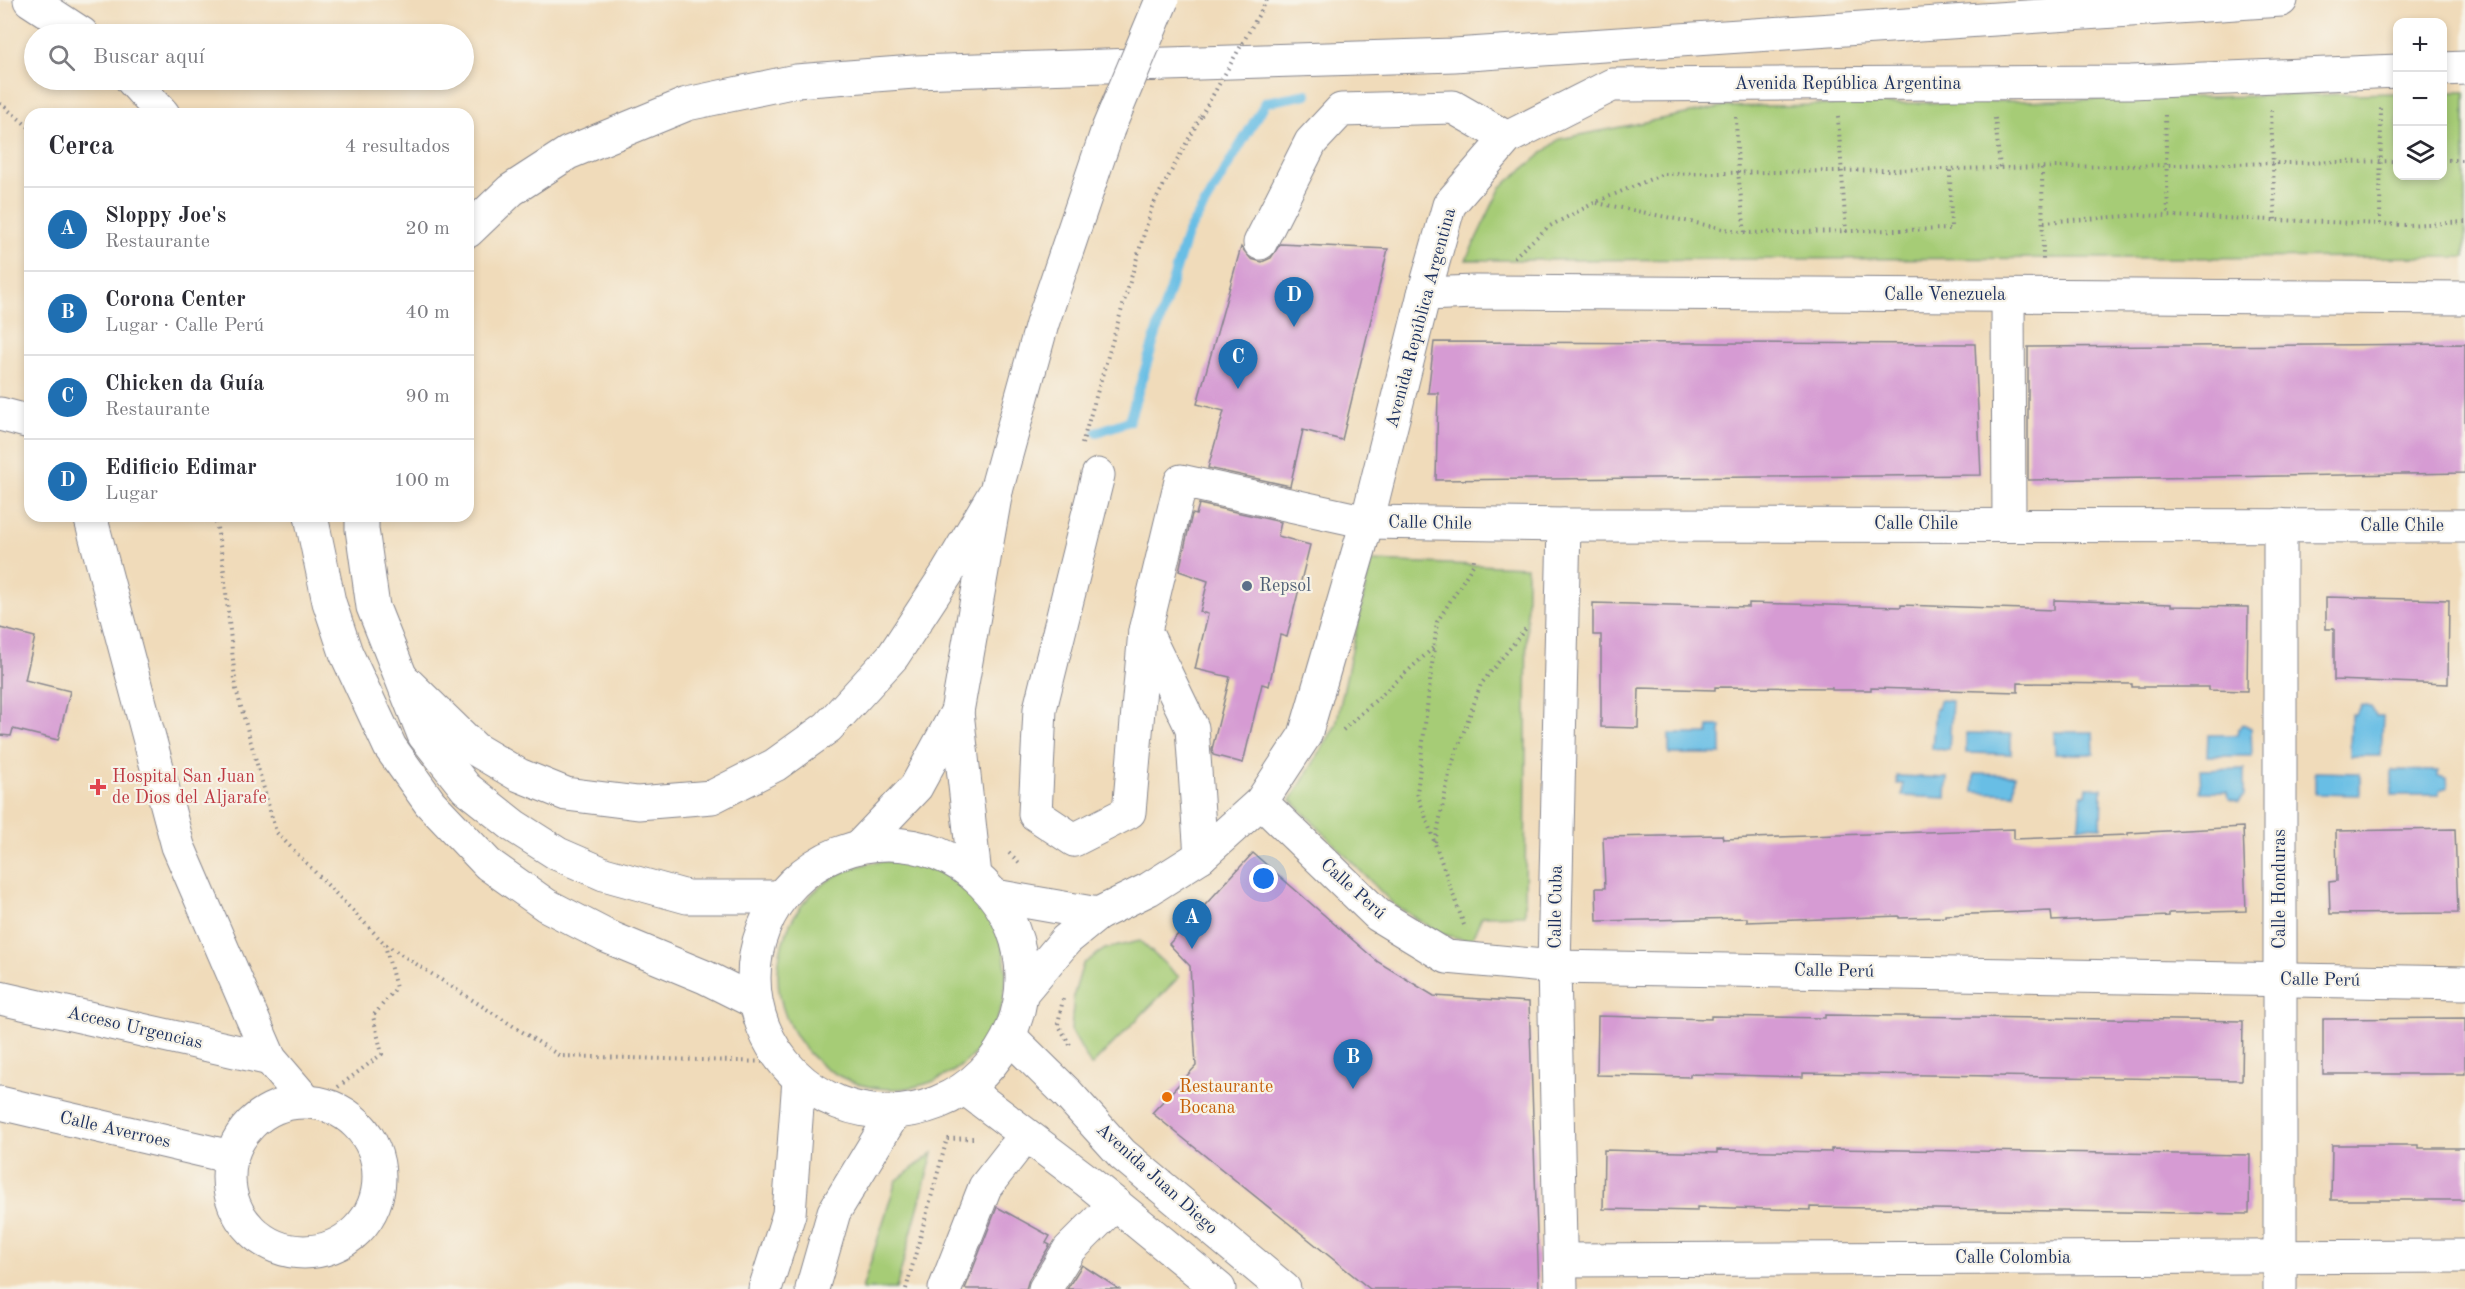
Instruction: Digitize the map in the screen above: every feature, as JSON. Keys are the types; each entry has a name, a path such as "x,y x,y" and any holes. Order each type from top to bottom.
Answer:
{"main road":[{"path":"30,0 67,24"},
{"path":"859,847 916,787 957,712 996,491 1042,324 1108,129 1162,0"},
{"path":"474,225 511,190 568,153 687,104 796,81 914,72 1454,55 2281,0"},
{"path":"2447,69 2465,68"},
{"name":"Avenida República Argentina","path":"1023,992 1066,940 1098,914 1149,890 1201,856 1261,802 1305,735 1367,522 1424,294 1449,205 1507,138 1612,85 2163,81 2389,71"},
{"path":"141,90 158,108"},
{"path":"1260,243 1311,142 1341,110 1453,107 1507,138"},
{"name":"Calle Venezuela","path":"1424,294 1475,292 2465,298"},
{"path":"2008,296 2009,524"},
{"path":"0,414 24,420"},
{"path":"1098,475 1040,710 1035,814 1074,840 1129,812 1145,631"},
{"name":"Calle Chile","path":"1145,631 1181,481 1367,522 1564,525 2465,526"},
{"path":"402,678 475,749 519,775 566,794 638,803 712,797 775,765 828,727 893,656 948,572 996,491"},
{"path":"92,522 178,846 270,1059 312,1102"},
{"path":"312,522 329,602 346,653 390,747 430,803 488,864 546,905 606,936 705,977 755,1002"},
{"path":"362,522 373,607 424,735 466,788 514,826 558,854 604,874 687,897 781,897"},
{"name":"Calle Cuba","path":"1561,1274 1554,967 1564,525"},
{"name":"Calle Honduras","path":"2280,525 2280,1289"},
{"path":"1145,631 1192,728 1201,856"},
{"path":"957,712 985,886"},
{"name":"Calle Perú","path":"1261,802 1378,915 1447,957 1554,967 2465,983"},
{"path":"900,844 940,854 985,886 1012,925 1022,958 1023,992 1016,1022 1010,1037 991,1066 966,1089 932,1106 894,1113 843,1105 791,1071 766,1034 755,1002 754,965 763,928 781,897 803,874 829,857 859,847 900,844"},
{"path":"985,886 1098,914"},
{"name":"Acceso Urgencias","path":"0,998 270,1059"},
{"name":"Avenida Juan Diego","path":"1010,1037 1067,1093 1122,1154 1284,1289"},
{"path":"765,1289 789,1214 791,1071"},
{"path":"966,1089 1115,1204 1199,1283"},
{"path":"312,1102 343,1112 362,1128 376,1151 378,1159 381,1176 377,1202 364,1225 345,1242 321,1251 295,1253 270,1245 249,1230 235,1208 228,1183 231,1157 241,1134 259,1116 281,1104 312,1102"},
{"name":"Calle Averroes","path":"0,1103 231,1157"},
{"path":"812,1289 834,1212 894,1113"},
{"path":"945,1289 985,1186 1014,1150"},
{"path":"1045,1289 1069,1250 1115,1204"},
{"name":"Calle Colombia","path":"1561,1274 2280,1256 2465,1256"}],"path":[{"path":"1201,116 1267,0"},
{"path":"2380,224 2389,71"},
{"path":"2270,76 2275,220"},
{"path":"2163,81 2168,165 2168,216"},
{"path":"1991,83 2000,168"},
{"path":"1836,84 1846,232"},
{"path":"1734,85 1738,172 1745,233"},
{"path":"0,103 24,123"},
{"path":"2447,160 2465,160"},
{"path":"1475,292 1548,227 1596,202 1663,174 2393,161"},
{"path":"2042,167 2044,222 2141,215 2408,225 2465,222"},
{"path":"1596,202 1745,233 1951,229 1950,169"},
{"path":"216,522 223,563 236,689 276,832 385,944 560,1056 791,1071"},
{"path":"1476,959 1417,793 1437,622 1473,565 1481,524"},
{"path":"1435,843 1450,770 1481,684 1527,627 1562,621"},
{"path":"1337,736 1434,647"},
{"path":"312,1102 382,1054 373,1016 396,988 385,944"},
{"path":"1065,989 1058,1024 1073,1050"},
{"path":"906,1289 947,1139 978,1139"}],"green space":[{"path":"2447,92 2465,92 2465,257 1466,260 1501,187 1560,139 1721,107 2393,93 2393,180 2447,180"},
{"path":"1371,561 1527,567 1525,915 1482,916 1471,941 1441,934 1393,904 1291,800 1336,725"},
{"path":"892,861 925,866 946,875 964,887 980,903 992,921 1001,942 1006,975 1001,1008 992,1029 980,1047 964,1063 946,1075 925,1084 892,1089 859,1084 838,1075 820,1063 804,1047 792,1029 783,1008 778,975 783,942 792,921 804,903 820,887 838,875 859,866"},
{"path":"1140,941 1179,977 1091,1066 1071,1030 1074,994 1083,964 1105,949"},
{"path":"933,1153 896,1289 862,1289 896,1181"}],"water":[{"path":"1939,700 1952,701 1949,750 1932,749 1935,708 1938,708"},
{"path":"2361,705 2371,707 2376,716 2383,716 2381,756 2350,756 2351,714 2355,715"},
{"path":"2243,724 2251,728 2252,756 2207,756 2208,735 2237,735 2238,729"},
{"path":"1709,726 1721,726 1721,754 1669,754 1669,734 1708,734"},
{"path":"2054,732 2093,732 2094,754 2055,754"},
{"path":"1966,733 2011,734 2011,754 1966,753"},
{"path":"2244,769 2244,796 2239,802 2229,799 2228,792 2201,792 2200,770"},
{"path":"2392,770 2438,771 2438,776 2447,778 2448,787 2439,790 2439,795 2392,795"},
{"path":"2315,772 2360,773 2360,795 2315,794"},
{"path":"1974,774 2015,775 2014,794 1973,792"},
{"path":"1897,776 1947,778 1946,798 1902,796 1903,784 1897,784"},
{"path":"2087,787 2102,788 2101,827 2079,826 2081,795 2086,795"}],"building":[{"path":"1280,244 1388,249 1342,440 1303,430 1290,486 1208,468 1224,411 1197,404 1241,247 1251,259 1262,262 1271,258"},
{"path":"1434,342 1975,344 1981,475 1436,480 1438,393 1428,393"},
{"path":"2465,344 2465,473 2028,480 2028,347"},
{"path":"1199,504 1281,522 1278,536 1310,545 1287,637 1280,635 1269,686 1262,684 1243,763 1213,755 1212,749 1230,677 1195,669 1208,614 1200,612 1208,581 1179,571 1192,514 1196,515"},
{"path":"2326,597 2449,600 2448,684 2334,680 2334,629 2326,629"},
{"path":"2054,600 2248,607 2247,691 2209,690 2209,687 2132,687 2132,684 2018,683 2018,692 1871,688 1871,690 1832,690 1832,688 1715,687 1715,690 1639,688 1638,728 1601,727 1601,635 1593,635 1593,603 1749,607 1749,603 1901,607 1901,605 2054,610"},
{"path":"0,628 35,637 25,680 70,691 58,740 13,729 11,736 0,735"},
{"path":"2243,827 2246,911 2169,913 2169,916 2052,921 2051,911 1945,915 1945,917 1899,918 1899,916 1747,922 1747,918 1597,921 1596,888 1605,888 1603,837 1722,835 1723,839 2014,829 2014,839 2128,835 2128,833"},
{"path":"2455,829 2458,913 2330,914 2329,882 2337,881 2336,831"},
{"path":"1253,853 1378,962 1434,996 1529,1002 1539,1289 1370,1289 1152,1113 1196,1066 1190,966 1169,944"},
{"path":"1825,1015 2243,1021 2242,1080 1803,1073 1803,1077 1690,1074 1690,1077 1597,1075 1598,1016 1711,1019 1711,1016 1825,1018"},
{"path":"2465,1018 2465,1074 2323,1074 2323,1019"},
{"path":"2332,1145 2418,1145 2418,1148 2465,1148 2465,1200 2331,1200"},
{"path":"1831,1149 2250,1155 2249,1214 1810,1207 1810,1210 1697,1207 1697,1211 1603,1209 1604,1150 1717,1153 1717,1150 1831,1152"},
{"path":"997,1207 1050,1236 1046,1243 1050,1245 1029,1279 1026,1289 965,1289"},
{"path":"1082,1265 1119,1289 1067,1289"}],"waterway":[{"path":"1097,432 1129,421 1187,234 1266,102 1307,94"}],"place":[{"name":"Edificio Edimar","path":"1294,327"},
{"name":"Chicken da Guía","path":"1238,389"},
{"name":"Repsol","path":"1247,586"},
{"name":"Hospital San Juan de Dios del Aljarafe","path":"98,787"},
{"name":"Sloppy Joe's","path":"1192,949"},
{"name":"Corona Center","path":"1353,1089"},
{"name":"Restaurante Bocana","path":"1167,1097"}]}
